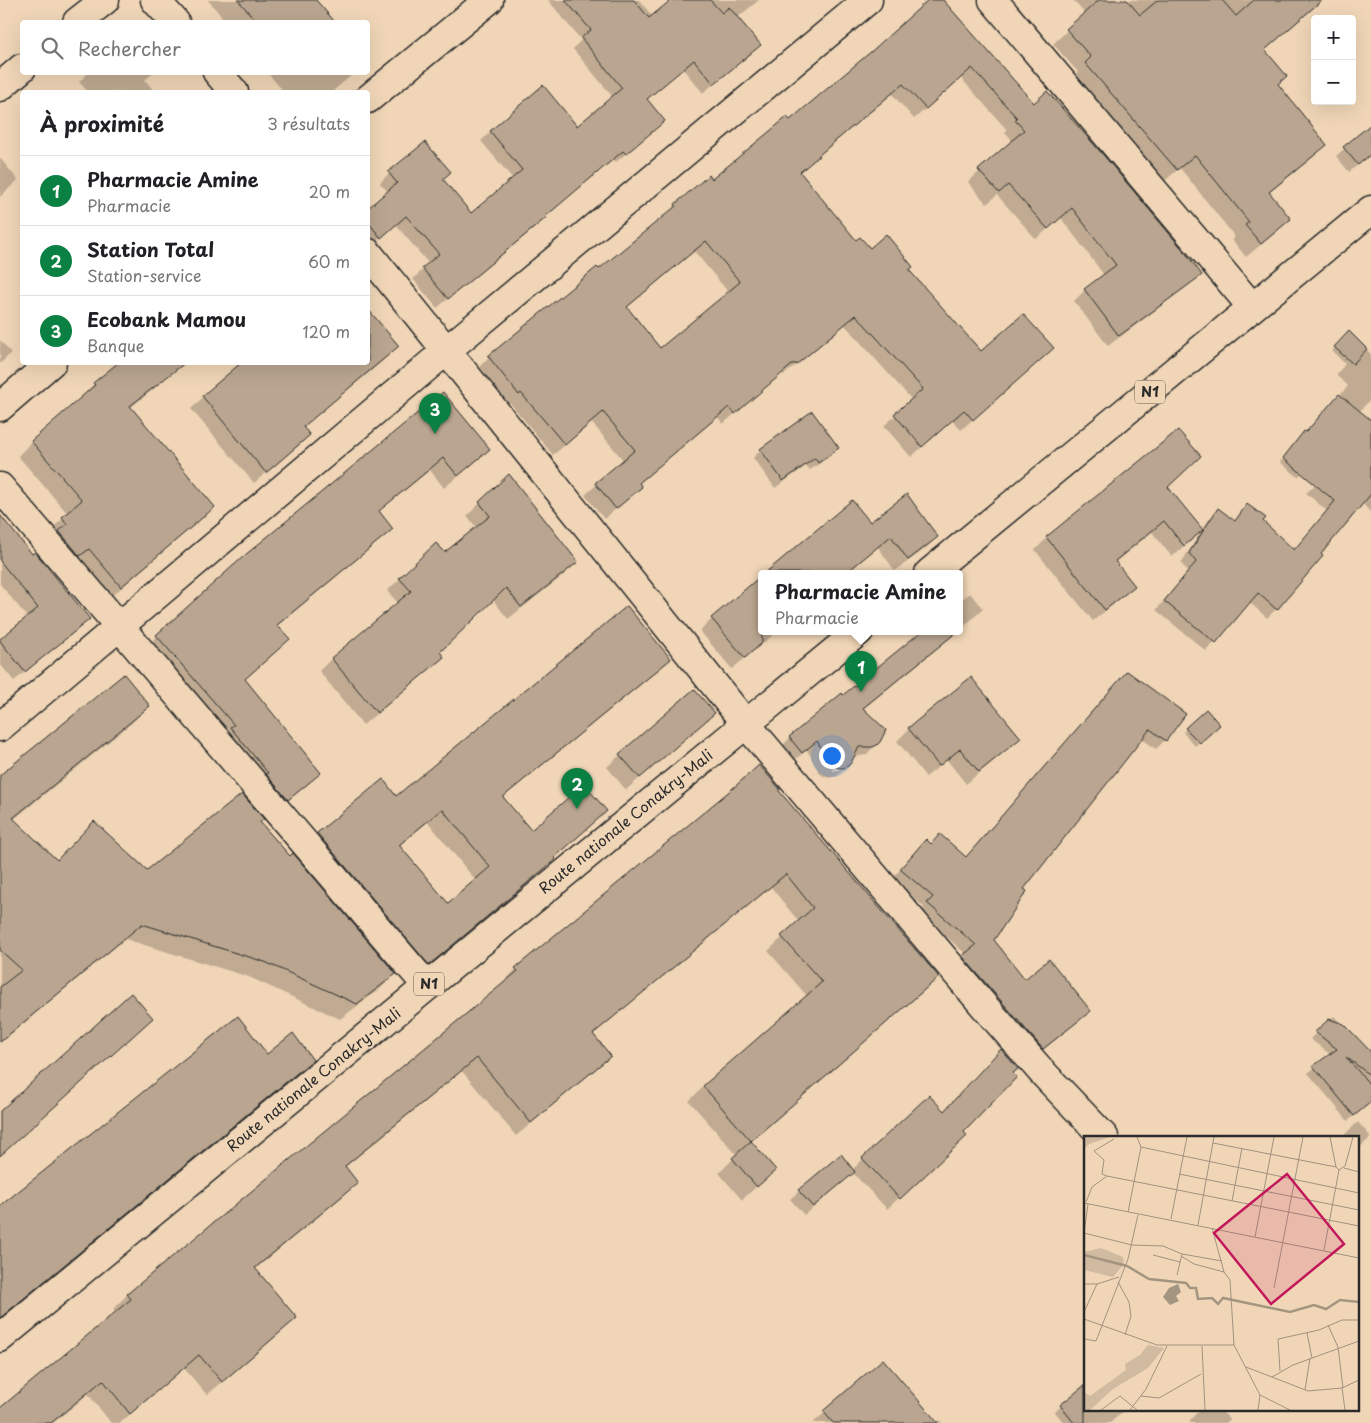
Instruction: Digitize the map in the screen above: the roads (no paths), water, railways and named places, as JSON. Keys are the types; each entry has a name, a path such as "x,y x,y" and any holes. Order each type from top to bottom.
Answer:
{"main road":[{"path":"80,20 105,0"},
{"path":"155,0 173,20"},
{"path":"370,97 489,0"},
{"path":"0,727 447,350 868,0"},
{"path":"993,0 1252,307"},
{"path":"0,87 20,70"},
{"path":"220,75 232,90"},
{"name":"N1","path":"933,570 1371,210"},
{"path":"370,255 746,724 992,1015 1043,1073 1103,1136"},
{"path":"0,407 49,365"},
{"path":"0,486 428,986"},
{"name":"Route nationale Conakry-Mali","path":"0,1338 854,635"}],"place":[{"name":"Ecobank Mamou","path":"435,434"},
{"name":"Pharmacie Amine","path":"861,692"},
{"name":"Station Total","path":"577,809"}]}
